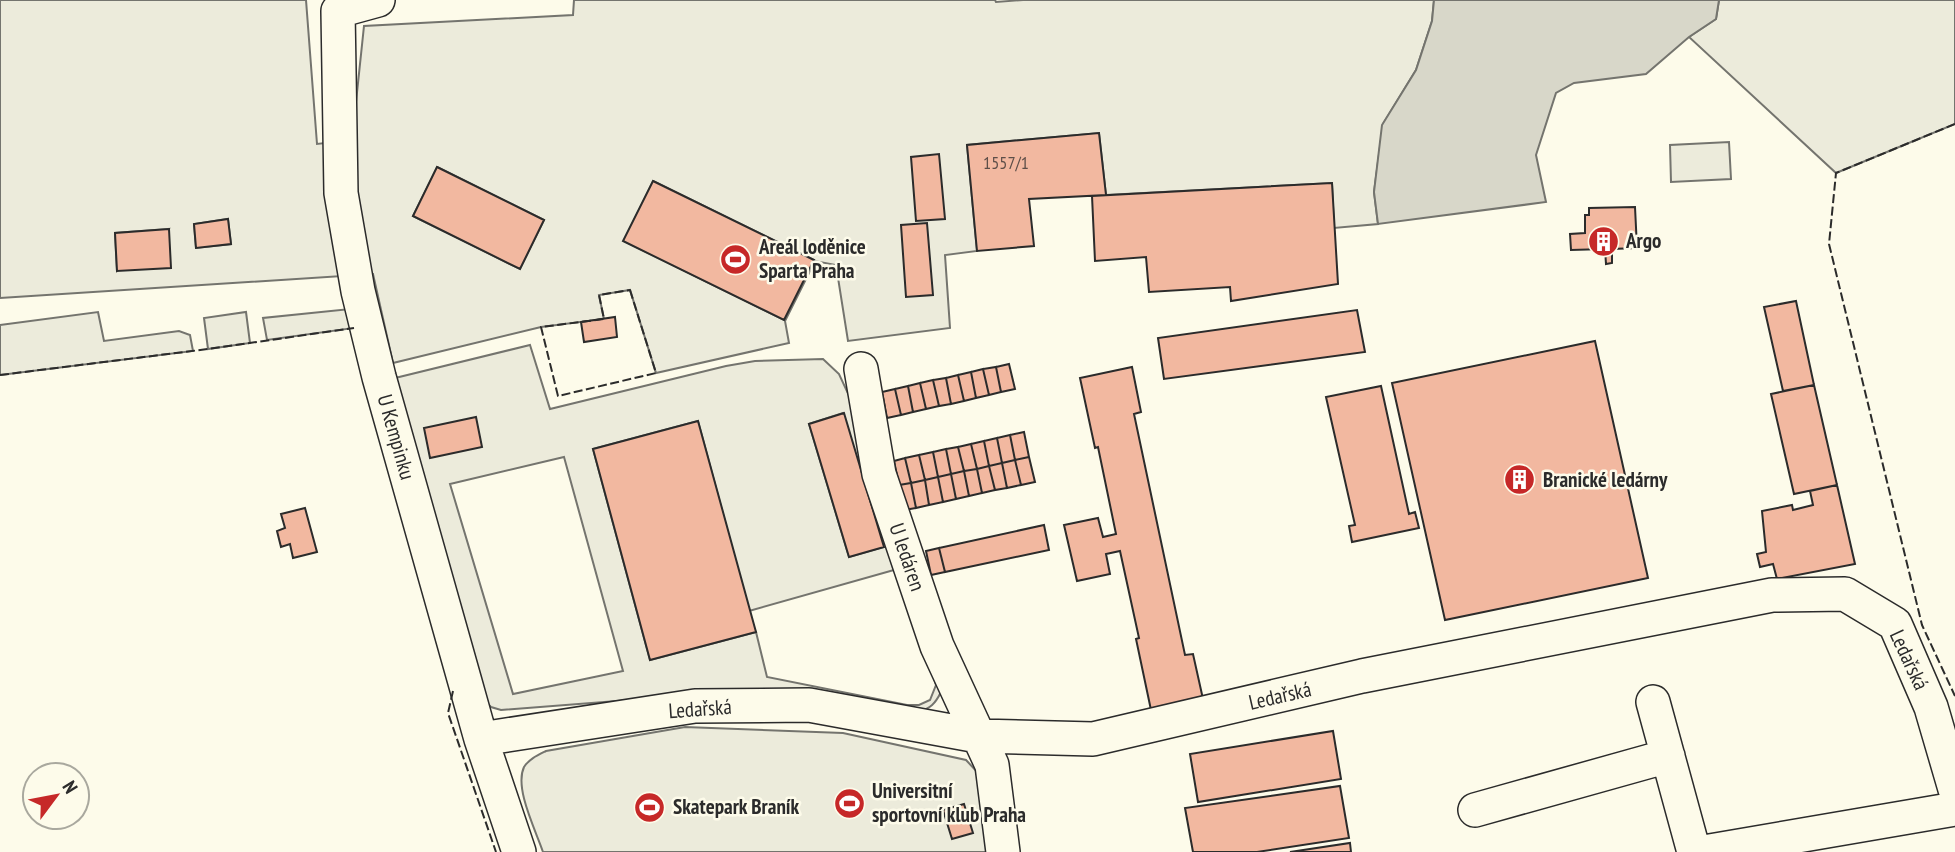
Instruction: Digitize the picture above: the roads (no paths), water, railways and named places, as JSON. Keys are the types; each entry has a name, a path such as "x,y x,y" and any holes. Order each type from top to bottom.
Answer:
{"street":[{"name":"U Kempinku","path":"378,0 338,11 341,192 358,291 379,377 481,739 519,852"},
{"name":"U ledáren","path":"861,369 879,474 937,646 992,765 1003,852"},
{"name":"Ledařská","path":"481,739 695,706 809,705 978,736 1093,739 1363,676 1772,595 1845,594 1895,624 1931,708 1955,789"},
{"path":"1653,702 1694,852"},
{"path":"1475,810 1668,757"},
{"path":"1704,852 1955,808"}],"place":[{"name":"Argo","path":"1603,241"},
{"name":"Areál loděnice Sparta Praha","path":"736,259"},
{"name":"Branické ledárny","path":"1520,480"},
{"name":"Universitní sportovní klub Praha","path":"849,803"},
{"name":"Skatepark Braník","path":"650,807"}]}
